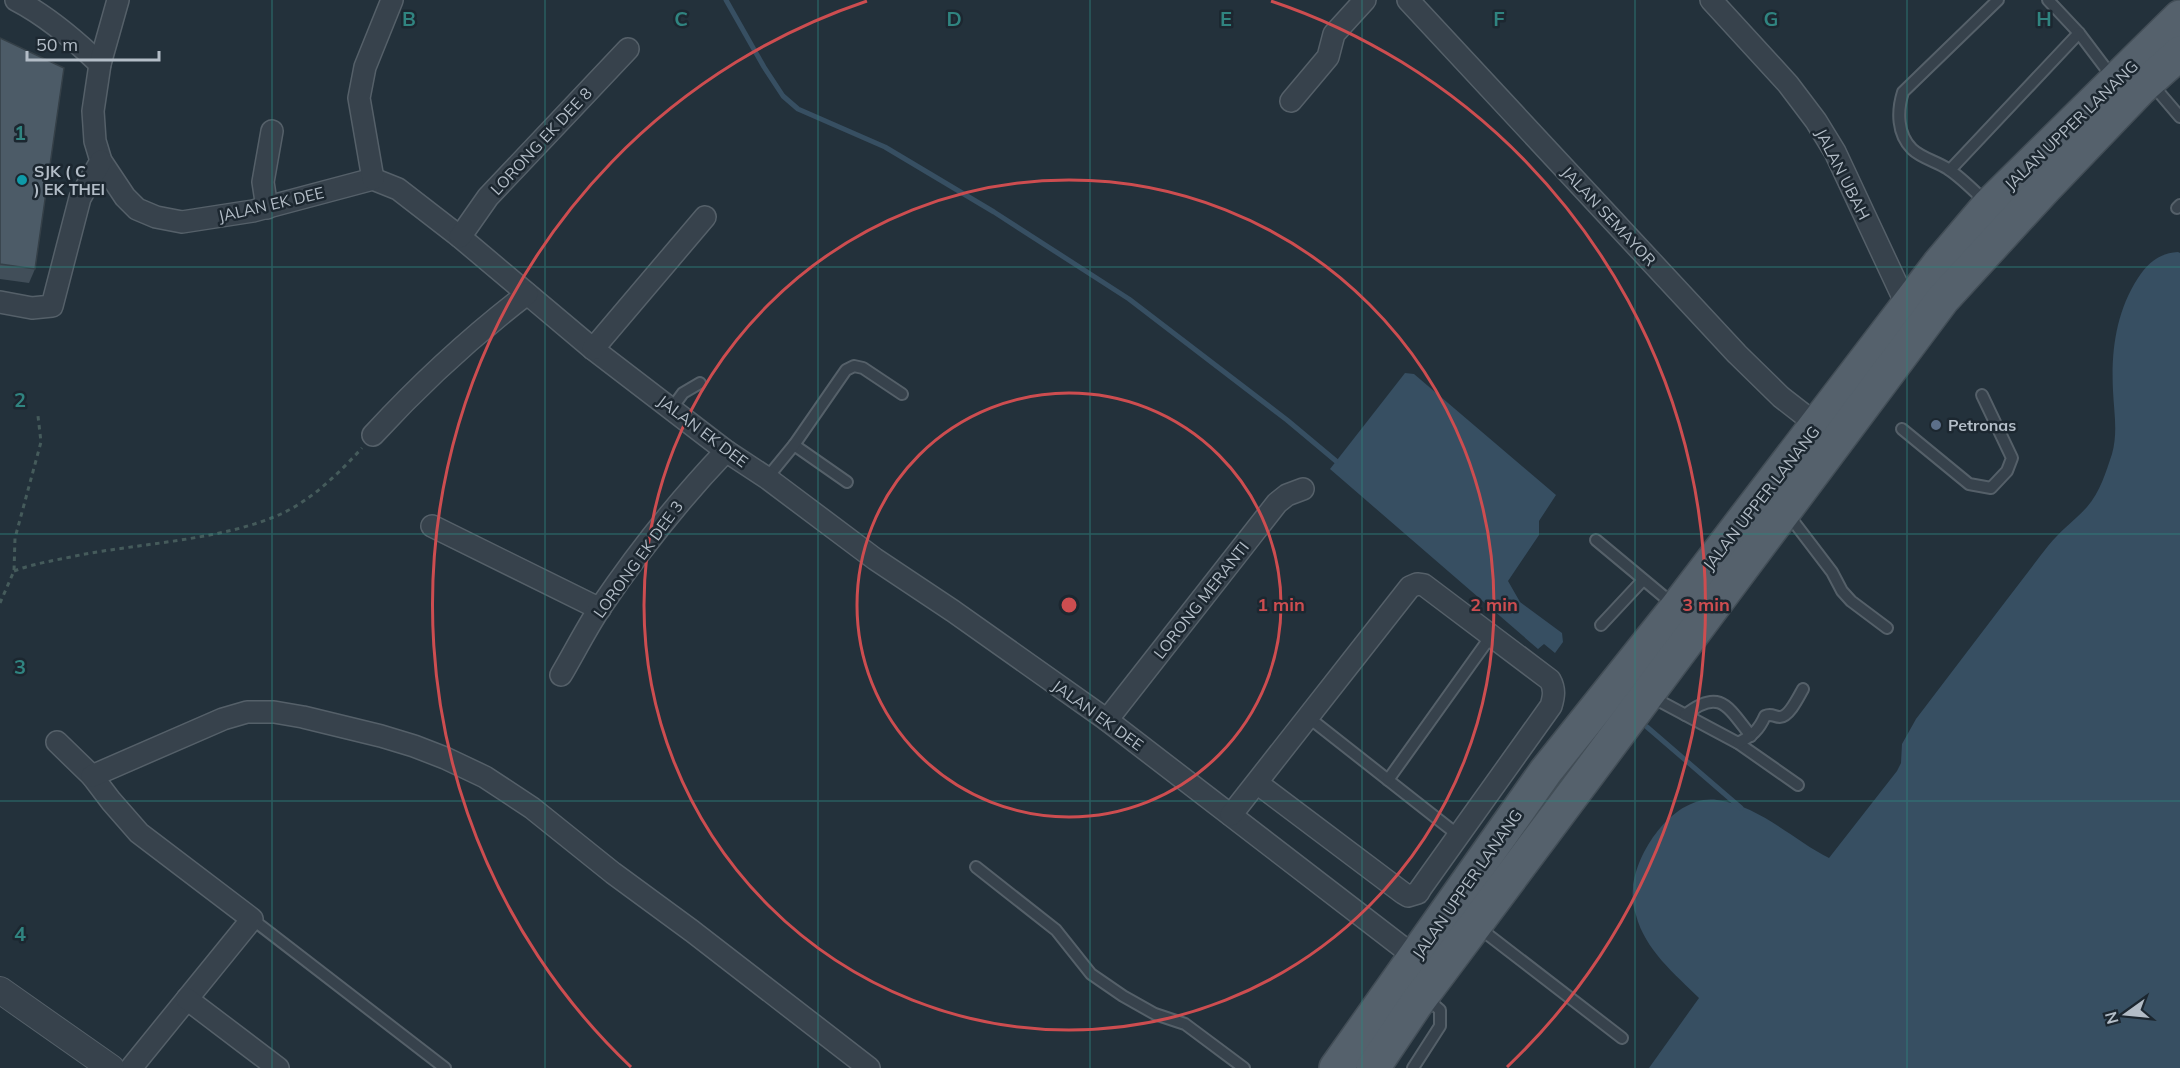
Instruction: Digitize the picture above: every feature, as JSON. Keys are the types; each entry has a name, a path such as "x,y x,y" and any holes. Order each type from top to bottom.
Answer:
{"main road":[{"name":"JALAN UPPER LANANG","path":"1336,1068 1546,771 1677,608 1939,264 1989,205 2180,16"},
{"name":"JALAN UPPER LANANG","path":"1379,1063 1423,996 1475,925 1944,299 2045,188 2149,80 2180,52"}],"street":[{"path":"16,0 78,42 100,64"},
{"name":"JALAN EK DEE","path":"118,0 100,64 93,111 95,141 101,161 125,197 137,209 156,217 182,222 267,208 373,179 398,189 460,237 593,349 726,450 875,559 953,610 1107,720 1415,957"},
{"path":"373,179 359,98 365,67 392,0"},
{"path":"1291,101 1328,57 1334,34 1365,0"},
{"name":"JALAN SEMAYOR","path":"1408,0 1737,354 1780,397 1817,425"},
{"name":"JALAN UBAH","path":"1711,0 1788,84 1816,121 1834,152 1907,306"},
{"name":"LORONG EK DEE 8","path":"460,237 488,197 628,49"},
{"path":"267,208 263,182 272,131"},
{"path":"0,302 32,308 52,306 80,198 101,161"},
{"path":"593,349 705,216"},
{"path":"373,435 426,380 484,327 527,294"},
{"name":"LORONG EK DEE 3","path":"561,675 600,609 667,517 726,450"},
{"name":"LORONG MERANTI","path":"1107,720 1277,503 1287,495 1303,489"},
{"path":"432,526 600,609"},
{"path":"1231,815 1413,585 1424,585 1550,680 1553,686 1551,706 1418,893 1408,896 1257,783"},
{"path":"92,776 223,719 247,712 274,712 303,717 414,746 485,777 532,808 864,1067"},
{"path":"57,742 92,776 140,833 252,919 131,1068"},
{"path":"1519,752 1546,771"},
{"path":"0,990 111,1068"},
{"path":"187,999 278,1068"}],"lane":[{"path":"1989,205 1950,170 1912,149 1899,121 1898,107 1903,92 1998,0"},
{"path":"2048,0 2079,33 2116,81"},
{"path":"1950,170 2079,33"},
{"path":"2149,80 2180,117"},
{"path":"767,478 794,445 846,370 854,366 863,368 902,394"},
{"path":"672,408 683,393 700,383"},
{"path":"1902,429 1969,484 1991,488 2007,471 2012,458 1982,394"},
{"path":"794,445 847,482"},
{"path":"1785,511 1832,572 1842,591 1851,601 1887,628"},
{"path":"1596,540 1677,608"},
{"path":"1601,625 1643,579"},
{"path":"1388,780 1491,636"},
{"path":"1738,743 1761,727 1765,716 1771,714 1781,717 1786,714 1803,689"},
{"path":"1647,694 1738,743 1798,785"},
{"path":"1685,715 1698,705 1708,701 1717,701 1726,706 1750,736"},
{"path":"1308,717 1458,834"},
{"path":"976,867 1056,930 1091,974 1155,1014 1185,1024 1244,1068"},
{"path":"252,919 445,1068"},
{"path":"1475,925 1622,1038"},
{"path":"1413,1068 1440,1026 1440,1010 1423,996"}],"path":[{"path":"0,603 14,572 15,538 41,442 38,416"},
{"path":"14,572 28,566 108,550 226,531 281,514 305,500 341,471 373,435"}],"water":[{"path":"2180,253 2180,1068 1649,1068 1699,998 1654,950 1640,928 1633,905 1633,888 1641,858 1650,842 1673,815 1687,806 1701,801 1717,800 1733,803 1762,816 1829,858 1897,771 1901,763 1902,744 1916,719 2048,546 2096,495 2114,446 2113,361 2120,318 2138,278 2150,263 2165,254"},
{"path":"1405,373 1414,374 1556,495 1539,521 1539,535 1508,581 1520,602 1562,633 1563,642 1555,653 1544,644 1538,649 1330,469"}],"building":[{"name":"SJK ( C ) EK THEI","path":"0,38 64,68 35,269 0,264"}],"waterway":[{"path":"726,0 783,96 798,109 885,147 994,212 1129,299 1287,420 1336,461"},
{"path":"1647,727 1741,808"}],"place":[{"name":"SJK ( C ) EK THEI","path":"22,180"},
{"name":"Petronas","path":"1936,425"}]}
